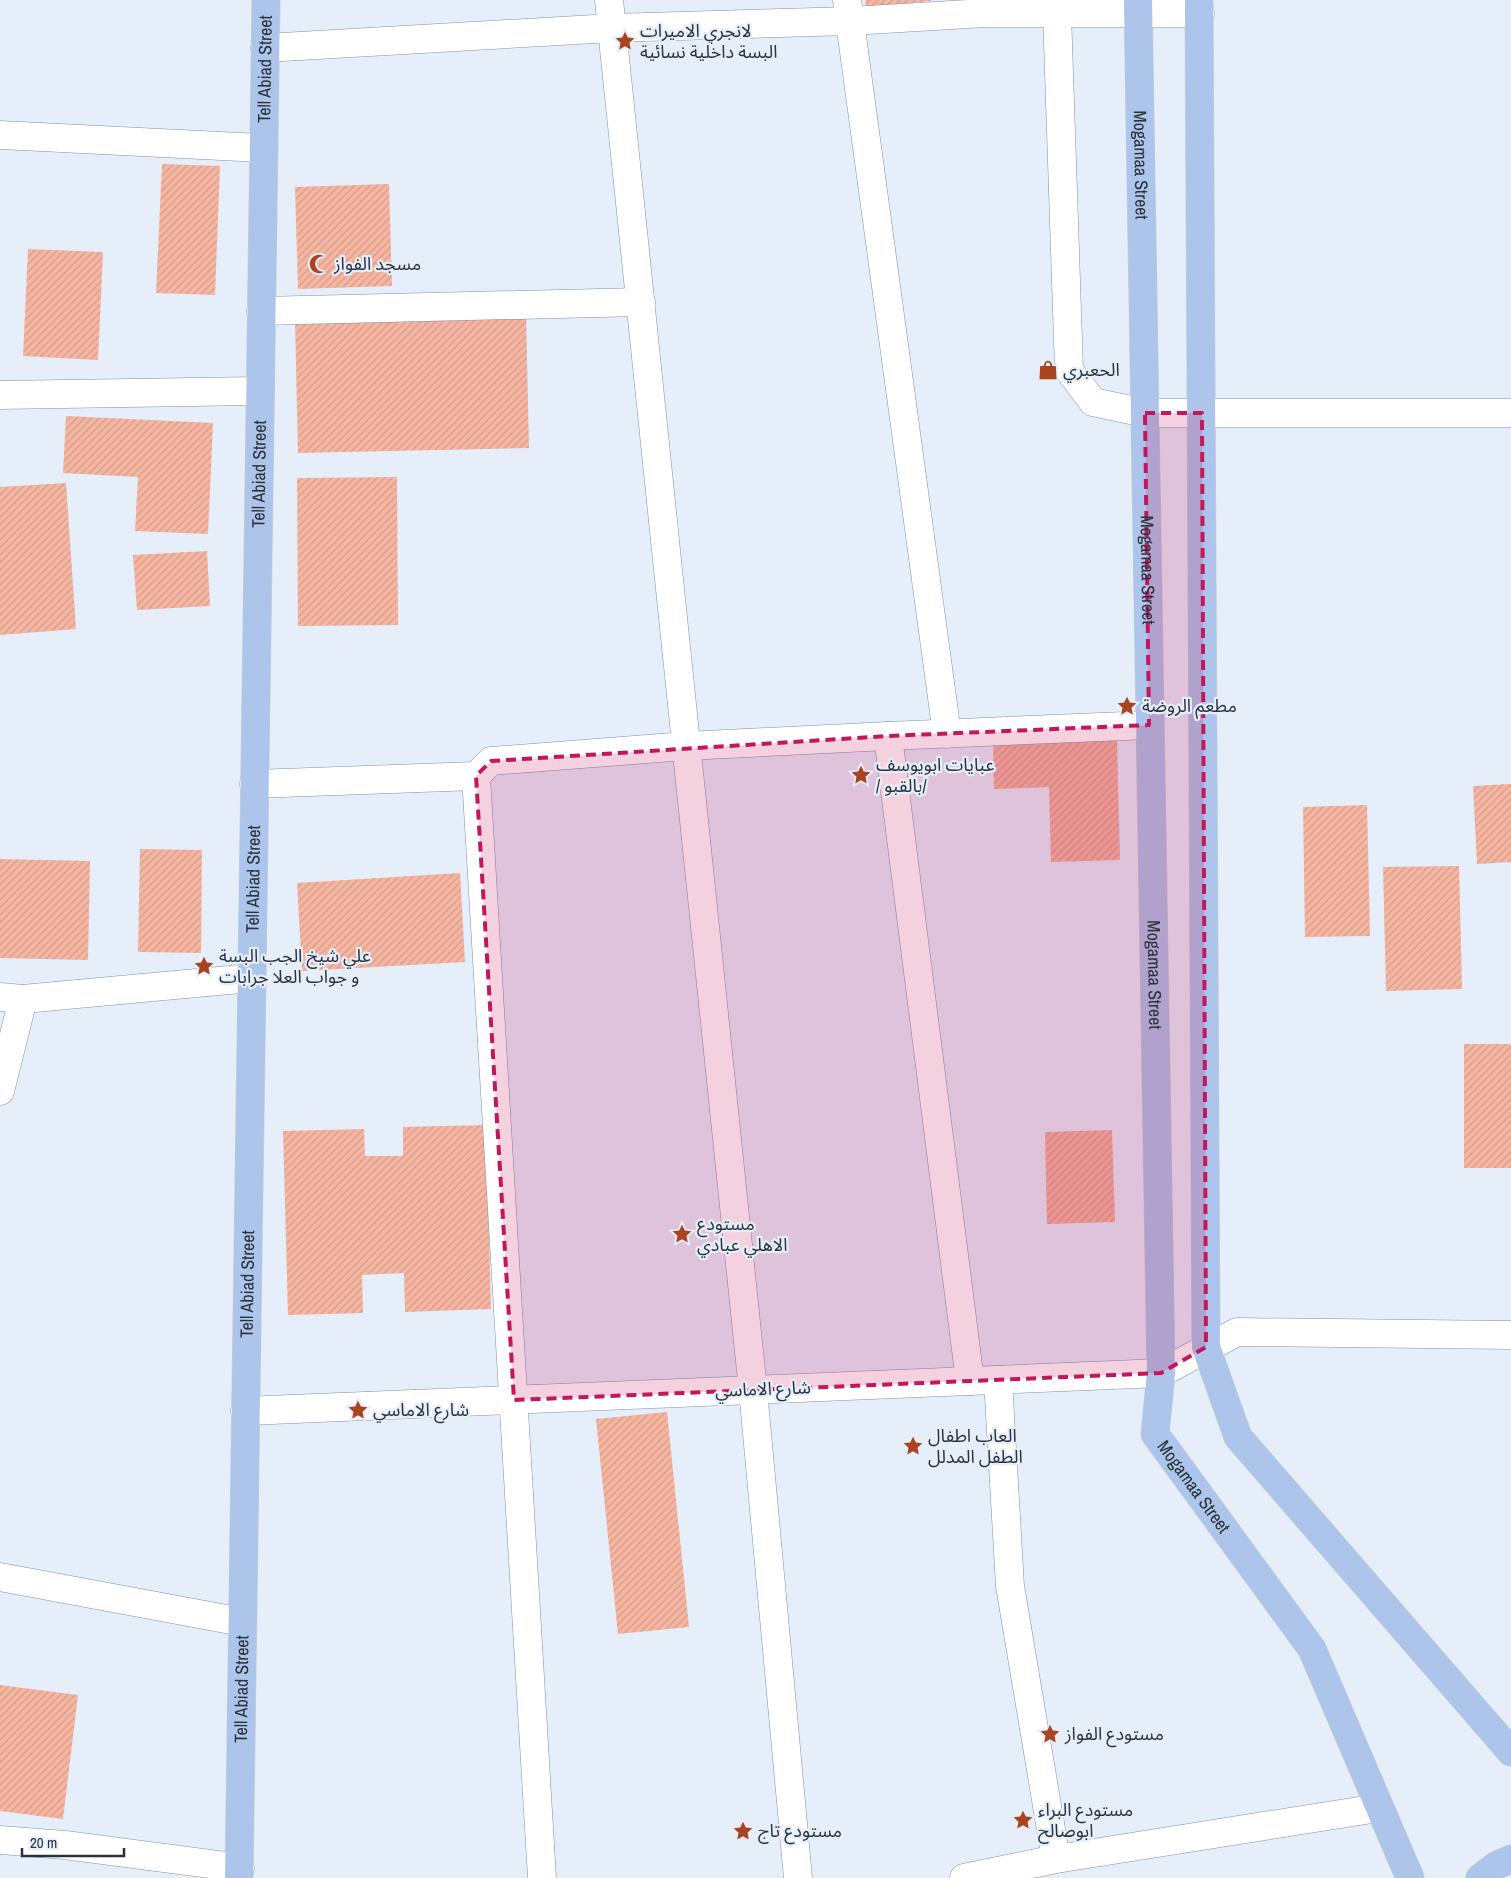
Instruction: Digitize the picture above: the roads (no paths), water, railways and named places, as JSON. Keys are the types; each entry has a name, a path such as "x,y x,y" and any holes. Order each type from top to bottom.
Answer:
{"main road":[{"name":"Tell Abiad Street","path":"240,1873 266,0"},
{"name":"Mogamaa Street","path":"1138,6 1161,1373 1155,1434 1312,1649 1378,1808 1410,1878"},
{"path":"1200,6 1206,1347 1238,1437 1511,1752"},
{"path":"1480,1878 1496,1865 1511,1859"}],"street":[{"path":"609,0 753,1390 798,1878"},
{"path":"265,48 612,28 849,10 983,7 1057,13 1138,6 1200,6"},
{"path":"849,10 947,734"},
{"path":"1057,13 1069,370 1093,402 1145,413 1511,413"},
{"path":"0,135 264,148"},
{"path":"261,311 640,302"},
{"path":"0,395 260,391"},
{"path":"254,784 476,776 491,761 686,746 1149,725"},
{"path":"888,736 970,1381"},
{"path":"476,776 542,1878"},
{"path":"0,1091 11,998 251,978"},
{"path":"1161,1373 1206,1347 1237,1332 1511,1335"},
{"name":"شارع الاماسي","path":"245,1410 1161,1373"},
{"path":"998,1380 1010,1586 1056,1859"},
{"path":"0,1577 242,1622"},
{"path":"964,1878 1056,1859 1378,1808"},
{"path":"0,1840 65,1845 240,1873"}],"place":[{"name":"لانجري الاميرات البسة داخلية نسائية","path":"625,41"},
{"name":"مسجد الفواز","path":"319,264"},
{"name":"الحعبري","path":"1048,370"},
{"name":"مطعم الروضة","path":"1127,706"},
{"name":"عبايات ابويوسف / بالقبو/","path":"861,775"},
{"name":"علي شيخ الجب البسة و جواب العلا جرابات","path":"204,966"},
{"name":"مستودع الاهلي عبادي","path":"682,1234"},
{"name":"شارع الاماسي","path":"358,1410"},
{"name":"العاب اطفال الطفل المدلل","path":"913,1446"},
{"name":"مستودع الفواز","path":"1050,1734"},
{"name":"مستودع البراء ابوصالح","path":"1023,1820"},
{"name":"مستودع تاج","path":"743,1831"}]}
